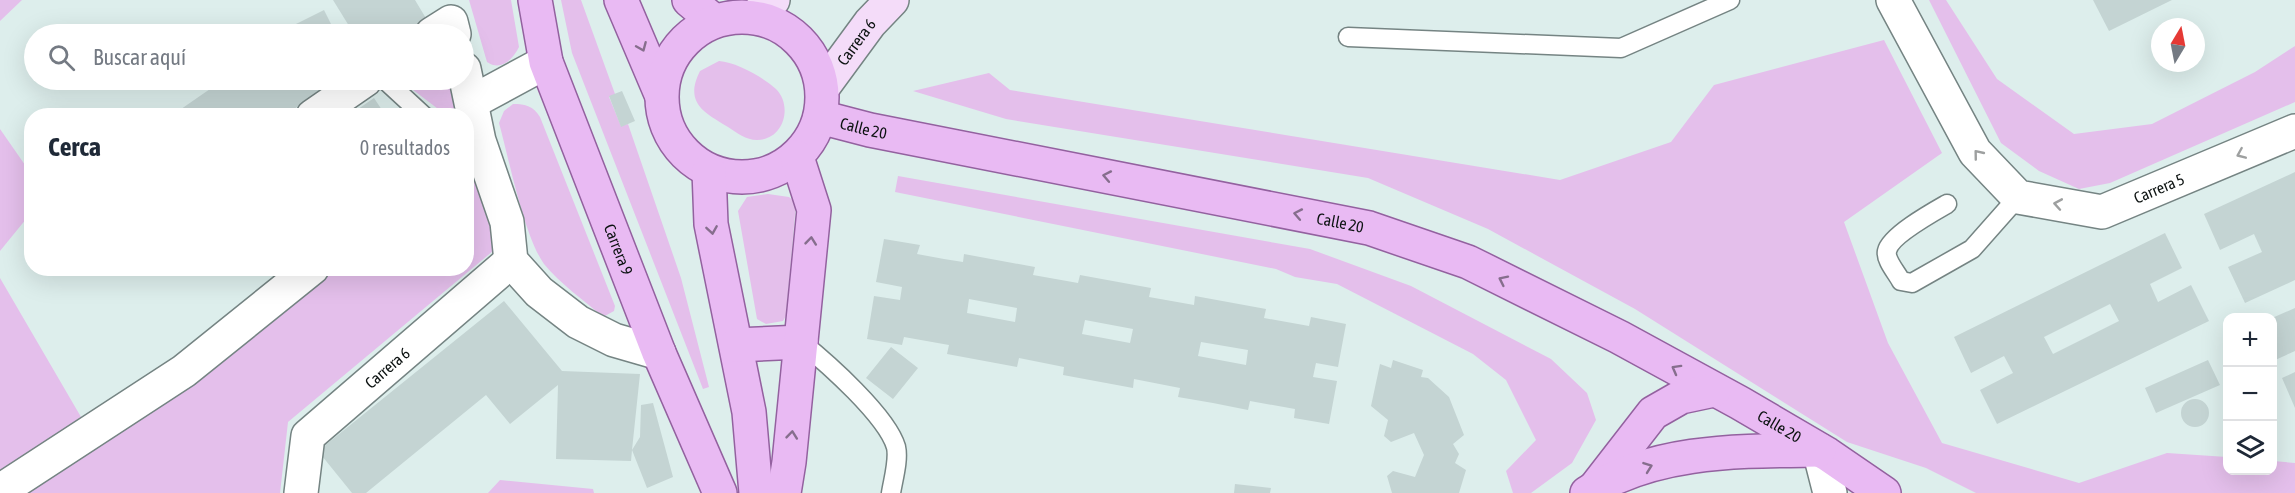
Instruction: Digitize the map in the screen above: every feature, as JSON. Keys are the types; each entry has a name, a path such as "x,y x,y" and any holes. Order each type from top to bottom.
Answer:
{"main road":[{"name":"Carrera 9","path":"535,0 546,62 659,353 720,493"},
{"path":"621,0 661,94 666,126 683,153 709,171 740,178 770,173 796,157 811,139 821,102 815,62 800,41 763,9 714,21 687,38 668,63 661,94"},
{"path":"689,0 714,21"},
{"name":"Carrera 6","path":"821,102 870,23 892,0"},
{"name":"Calle 20","path":"821,102 870,130 1369,228 1468,262 1619,337 1819,450 1884,493"},
{"path":"784,493 814,210 796,157"},
{"path":"709,171 711,224 749,412 756,493"},
{"path":"736,345 801,342"},
{"path":"1591,491 1653,413 1682,397 1714,390"},
{"path":"1591,491 1653,464 1696,456 1731,451 1819,450 1856,493"}],"street":[{"path":"1893,0 1975,152 2018,197"},
{"path":"472,102 546,62"},
{"path":"325,108 351,90"},
{"path":"469,90 472,108"},
{"name":"Carrera 5","path":"2018,197 2102,212 2295,131"},
{"path":"474,147 507,222 511,261 539,292 578,322 614,340 659,353"},
{"name":"Carrera 6","path":"301,493 308,436 511,261"},
{"path":"0,491 184,371 302,276"},
{"path":"1819,450 1830,493"}],"lane":[{"path":"1348,37 1621,48 1730,0"},
{"path":"396,90 415,108"},
{"path":"1947,204 1895,238 1887,249 1887,258 1902,281 1912,283 1972,249 2018,197"},
{"path":"801,342 830,366 875,412 890,434 897,450 891,493"}],"shaded area":[{"path":"0,0 22,0 0,21"},
{"path":"469,0 511,0 519,47 506,63 497,66 487,62"},
{"path":"561,0 581,0 615,94 609,97 621,126 628,124 681,278 709,387 703,389 572,53"},
{"path":"1929,0 1946,0 1997,79 2074,134 2152,124 2255,72 2295,46 2295,102 2110,183 2079,189 2039,171 2001,143"},
{"path":"1884,40 1942,153 1844,222 1888,343 1942,443 2079,483 2167,453 2223,457 2223,475 2277,475 2277,461 2295,463 2295,493 1976,493 1926,468 1847,442 1635,309 1488,229 1368,178 1006,119 913,91 989,73 1010,90 1560,180 1671,142 1714,85"},
{"path":"719,61 749,71 776,89 784,104 785,113 783,121 774,134 766,139 757,140 745,137 711,116 699,105 694,91 700,71"},
{"path":"413,90 460,90 464,108 437,108"},
{"path":"513,104 529,106 540,117 615,306 614,311 603,317 544,264 530,235 499,123 504,111"},
{"path":"0,129 24,164 24,222 0,251"},
{"path":"474,161 477,161 493,227 493,251 474,267"},
{"path":"898,176 1310,249 1411,286 1551,359 1587,393 1596,420 1572,463 1531,493 1513,493 1506,471 1536,440 1506,380 1473,354 1337,284 1295,277 1276,269 895,192"},
{"path":"768,194 789,197 796,203 786,316 783,321 766,324 757,319 738,211 747,197"},
{"path":"302,276 463,276 288,422 280,493 0,493"},
{"path":"0,278 81,417 0,472"},
{"path":"500,480 593,489 594,493 488,493"}],"building":[{"path":"333,0 415,0 427,20 420,24 348,24"},
{"path":"2093,0 2172,0 2109,31"},
{"path":"324,10 331,24 296,24"},
{"path":"209,90 328,90 296,108 183,108"},
{"path":"622,91 635,121 621,127 609,96"},
{"path":"374,98 381,108 360,108"},
{"path":"2295,172 2295,280 2245,303 2228,267 2262,252 2254,234 2220,250 2204,214"},
{"path":"2165,233 2182,268 2150,284 2158,302 2191,285 2209,321 1997,424 1980,390 2013,373 2004,356 1971,373 1954,337","holes":["2110,304 2119,321 2053,354 2044,337"]},
{"path":"884,239 920,245 917,254 944,259 963,262 964,254 1035,267 1033,275 1078,283 1080,275 1151,288 1149,297 1194,305 1195,296 1266,309 1264,318 1309,326 1311,317 1346,324 1338,367 1316,363 1313,377 1337,381 1329,424 1294,418 1295,409 1250,401 1248,410 1178,397 1180,388 1134,379 1133,388 1063,375 1064,367 1019,358 1017,367 947,354 949,345 904,337 902,345 867,339 874,296 900,300 902,287 876,282","holes":["969,299 1017,308 1015,322 967,313","1085,320 1133,329 1130,343 1082,334","1201,342 1248,350 1246,365 1198,356"]},
{"path":"504,301 562,371 640,374 631,461 556,459 558,385 510,424 486,395 366,493 352,493 318,451"},
{"path":"2295,308 2295,351 2277,359 2277,316"},
{"path":"891,347 918,368 893,399 866,378"},
{"path":"1393,360 1423,370 1421,377 1428,378 1449,397 1464,435 1453,444 1459,454 1455,463 1466,470 1459,493 1392,493 1387,476 1393,471 1415,477 1424,455 1414,433 1391,442 1384,436 1388,420 1371,406 1380,364 1391,368"},
{"path":"2208,360 2220,385 2156,413 2145,388"},
{"path":"2295,372 2295,408 2282,378"},
{"path":"2195,399 2205,403 2209,413 2205,423 2195,427 2185,423 2181,413 2185,403"},
{"path":"653,403 673,477 647,488 632,450 640,437 641,405"},
{"path":"1235,484 1271,488 1270,493 1234,493"}]}
